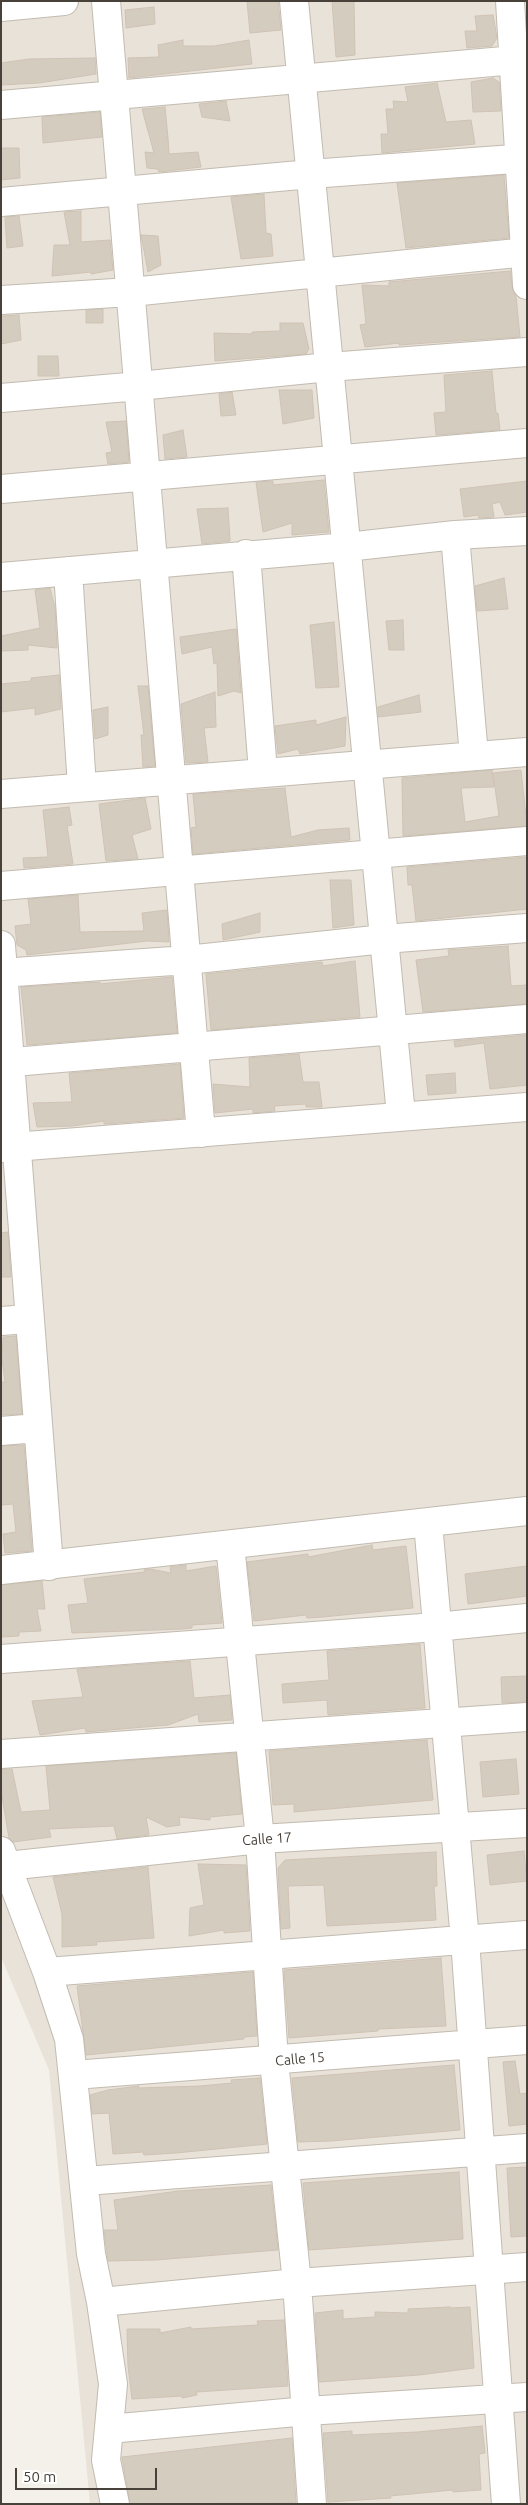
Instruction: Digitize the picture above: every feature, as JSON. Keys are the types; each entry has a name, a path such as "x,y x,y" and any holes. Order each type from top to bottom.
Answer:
{"street":[{"path":"1,7 64,1"},
{"path":"106,1 201,1133"},
{"path":"294,1 401,1115"},
{"path":"510,1 521,60 527,285"},
{"path":"1,105 521,60"},
{"path":"1,202 311,174 524,158"},
{"path":"1,300 131,292 525,252"},
{"path":"1,398 330,366 527,352"},
{"path":"1,489 527,443"},
{"path":"1,577 153,562 347,547 455,535 527,531"},
{"path":"455,535 474,756"},
{"path":"246,554 263,772"},
{"path":"68,571 82,787"},
{"path":"1,794 172,782 263,772 527,752"},
{"path":"1,886 527,841"},
{"path":"2,973 186,960 384,939 527,928"},
{"path":"1,945 13,1236 29,1319 49,1566"},
{"path":"6,1063 527,1019"},
{"path":"9,1147 527,1106"},
{"path":"1,1321 29,1319"},
{"path":"1,1432 37,1428"},
{"path":"1,1570 527,1511"},
{"path":"428,1523 444,1722 465,1940 480,2151 491,2270 506,2503"},
{"path":"230,1545 260,1839 274,2061 297,2284 312,2504"},
{"path":"1,1659 436,1627 527,1618"},
{"path":"1,1754 250,1738 527,1717"},
{"name":"Calle 17","path":"4,1858 260,1839 527,1823"},
{"path":"4,1858 47,1972 69,2039 90,2254 101,2302 113,2384 106,2460 115,2504"},
{"path":"47,1972 527,1934"},
{"name":"Calle 15","path":"74,2075 527,2040"},
{"path":"84,2181 527,2148"},
{"path":"101,2302 297,2284 527,2267"},
{"path":"109,2429 307,2411 527,2398"},
{"path":"499,2504 527,2502"}],"shaded area":[{"path":"1,1 527,1 527,2504 90,2504 49,2070 1,1957"}],"building":[{"path":"247,1 278,1 281,30 250,33"},
{"path":"332,1 354,1 355,55 336,57"},
{"path":"154,7 155,24 126,28 125,10"},
{"path":"493,15 497,38 492,46 467,48 465,31 477,31 475,16"},
{"path":"183,40 183,46 214,46 249,40 252,64 129,78 128,58 159,57 158,45"},
{"path":"95,58 96,74 39,83 1,85 1,63 29,59"},
{"path":"493,78 499,82 501,111 473,112 471,82"},
{"path":"437,83 446,122 471,120 475,144 382,153 381,134 388,134 386,109 394,109 393,101 408,102 405,87"},
{"path":"226,101 230,121 202,117 199,104"},
{"path":"165,107 169,154 198,152 201,167 159,172 158,169 147,168 145,152 154,153 142,109"},
{"path":"100,112 102,137 43,143 42,117"},
{"path":"1,148 19,148 20,178 1,180"},
{"path":"504,175 509,238 406,248 397,183"},
{"path":"264,194 266,233 271,234 273,256 241,259 231,197"},
{"path":"81,211 81,242 110,240 113,270 91,274 91,272 52,276 54,245 70,245 64,212"},
{"path":"19,216 23,246 7,248 5,217"},
{"path":"141,235 158,236 161,265 148,272"},
{"path":"510,271 512,286 516,296 520,337 399,345 399,343 365,347 360,325 366,324 362,285 389,286 389,282"},
{"path":"103,309 103,323 86,323 86,310"},
{"path":"19,315 21,340 1,344 1,316"},
{"path":"280,323 303,323 309,349 306,354 215,361 214,333 252,334 252,332 280,331"},
{"path":"38,356 58,356 59,376 38,376"},
{"path":"492,371 496,413 498,413 500,430 436,435 434,413 446,412 444,375"},
{"path":"279,390 312,390 314,418 283,424"},
{"path":"232,392 236,415 221,416 219,394"},
{"path":"126,421 129,462 108,464 106,453 112,452 106,422"},
{"path":"183,430 187,457 165,459 163,435"},
{"path":"324,480 329,532 292,535 292,523 263,532 256,482 273,481 273,485"},
{"path":"527,481 527,512 505,515 500,502 492,504 494,517 479,518 478,515 464,517 460,489"},
{"path":"228,508 230,541 202,544 197,509"},
{"path":"504,578 508,609 477,611 475,586"},
{"path":"50,588 55,608 57,648 28,645 28,650 1,651 1,636 40,628 35,590"},
{"path":"403,620 404,650 389,650 386,621"},
{"path":"334,622 339,687 316,688 310,625"},
{"path":"236,629 241,693 234,691 218,696 217,663 214,664 212,647 182,654 180,637"},
{"path":"59,675 61,709 35,715 35,708 1,712 1,684 31,681 31,678"},
{"path":"138,686 148,686 155,766 143,767 141,735 144,735"},
{"path":"215,692 216,727 204,728 208,762 186,763 181,704"},
{"path":"419,695 421,712 378,717 378,707"},
{"path":"108,707 108,735 95,739 93,710"},
{"path":"346,717 345,746 300,754 298,749 278,754 275,726 316,720 316,725"},
{"path":"492,770 494,787 461,788 465,822 499,816 493,773 521,770 527,826 403,836 402,778"},
{"path":"285,788 291,837 318,830 349,828 350,840 193,854 191,828 196,827 193,794"},
{"path":"145,798 151,829 132,835 138,859 106,861 99,804"},
{"path":"69,807 72,825 67,826 73,864 24,868 23,858 48,857 43,810"},
{"path":"527,857 527,909 416,921 412,885 408,885 407,867"},
{"path":"330,880 351,880 354,925 333,928"},
{"path":"78,895 80,932 144,931 142,913 167,910 169,942 147,941 27,955 26,950 17,945 15,926 31,924 28,899"},
{"path":"260,913 260,932 223,940 222,924"},
{"path":"508,946 511,986 527,985 527,1004 423,1012 416,960 449,956 448,950"},
{"path":"355,961 360,1017 211,1030 206,974 322,962 323,966"},
{"path":"172,977 177,1033 27,1045 21,987 100,982 100,984"},
{"path":"527,1035 527,1085 490,1089 484,1043 455,1047 454,1041"},
{"path":"299,1054 303,1082 319,1082 322,1107 306,1107 306,1104 274,1106 275,1111 253,1113 253,1109 215,1113 213,1084 250,1087 249,1058"},
{"path":"180,1064 184,1118 104,1124 104,1121 73,1126 37,1127 33,1103 72,1102 69,1073"},
{"path":"455,1073 456,1093 428,1095 426,1075"},
{"path":"8,1232 11,1277 1,1277 1,1233"},
{"path":"16,1336 22,1414 1,1415 1,1382 5,1382 2,1359 3,1337"},
{"path":"24,1445 32,1551 5,1553 3,1534 16,1532 13,1504 1,1505 1,1446"},
{"path":"372,1545 373,1550 406,1546 413,1608 323,1617 307,1618 306,1615 254,1621 247,1562 308,1554 308,1557"},
{"path":"186,1565 186,1571 216,1566 222,1623 192,1625 192,1628 182,1629 72,1633 68,1605 88,1603 84,1579 145,1572 144,1570 150,1569 171,1573 170,1567"},
{"path":"527,1566 527,1596 468,1604 465,1574"},
{"path":"42,1581 45,1609 37,1609 41,1631 19,1632 19,1636 1,1637 1,1585"},
{"path":"420,1644 425,1708 328,1715 327,1700 283,1703 282,1684 329,1680 327,1651"},
{"path":"190,1661 194,1698 230,1695 232,1720 199,1722 198,1714 168,1725 86,1732 85,1728 40,1735 32,1701 83,1697 77,1669"},
{"path":"527,1676 527,1702 502,1703 501,1677"},
{"path":"427,1740 433,1800 294,1812 294,1804 273,1805 269,1751"},
{"path":"236,1753 242,1814 210,1817 210,1820 179,1817 180,1825 167,1827 146,1817 149,1835 117,1839 114,1826 49,1829 51,1837 13,1842 9,1838 1,1790 1,1769 12,1769 21,1812 50,1810 46,1766"},
{"path":"516,1759 519,1794 483,1797 480,1762"},
{"path":"524,1851 527,1881 490,1885 487,1855"},
{"path":"436,1852 437,1886 434,1886 436,1920 327,1926 324,1885 288,1886 290,1928 281,1929 278,1868 285,1860"},
{"path":"198,1864 246,1865 250,1931 224,1933 224,1930 189,1936 190,1908 204,1905"},
{"path":"148,1867 154,1938 96,1942 97,1945 62,1947 62,1914 53,1877"},
{"path":"441,1958 446,2026 378,2029 378,2031 289,2038 284,1970"},
{"path":"253,1972 257,2036 244,2037 244,2039 86,2055 77,1986"},
{"path":"515,2061 520,2094 527,2093 527,2124 509,2126 503,2062"},
{"path":"454,2065 460,2130 298,2142 292,2078"},
{"path":"260,2078 267,2144 176,2153 144,2155 143,2152 113,2154 109,2113 92,2114 90,2095 108,2090 139,2086 139,2088 200,2086 232,2083 231,2080"},
{"path":"527,2167 527,2236 511,2237 507,2168"},
{"path":"459,2172 463,2239 309,2250 303,2183"},
{"path":"271,2185 278,2250 156,2260 108,2261 104,2230 118,2230 114,2200 178,2191"},
{"path":"470,2307 474,2368 419,2375 319,2382 315,2313 343,2310 343,2319 375,2317 375,2312 408,2313 408,2309"},
{"path":"284,2320 288,2386 196,2392 197,2395 182,2398 182,2396 132,2399 128,2366 127,2329 160,2329 160,2333 191,2327 191,2329 258,2325 257,2321"},
{"path":"482,2426 485,2453 479,2454 481,2490 453,2492 453,2490 390,2496 391,2498 328,2502 323,2433 352,2431 352,2435"},
{"path":"292,2438 296,2503 130,2504 122,2457"}]}
